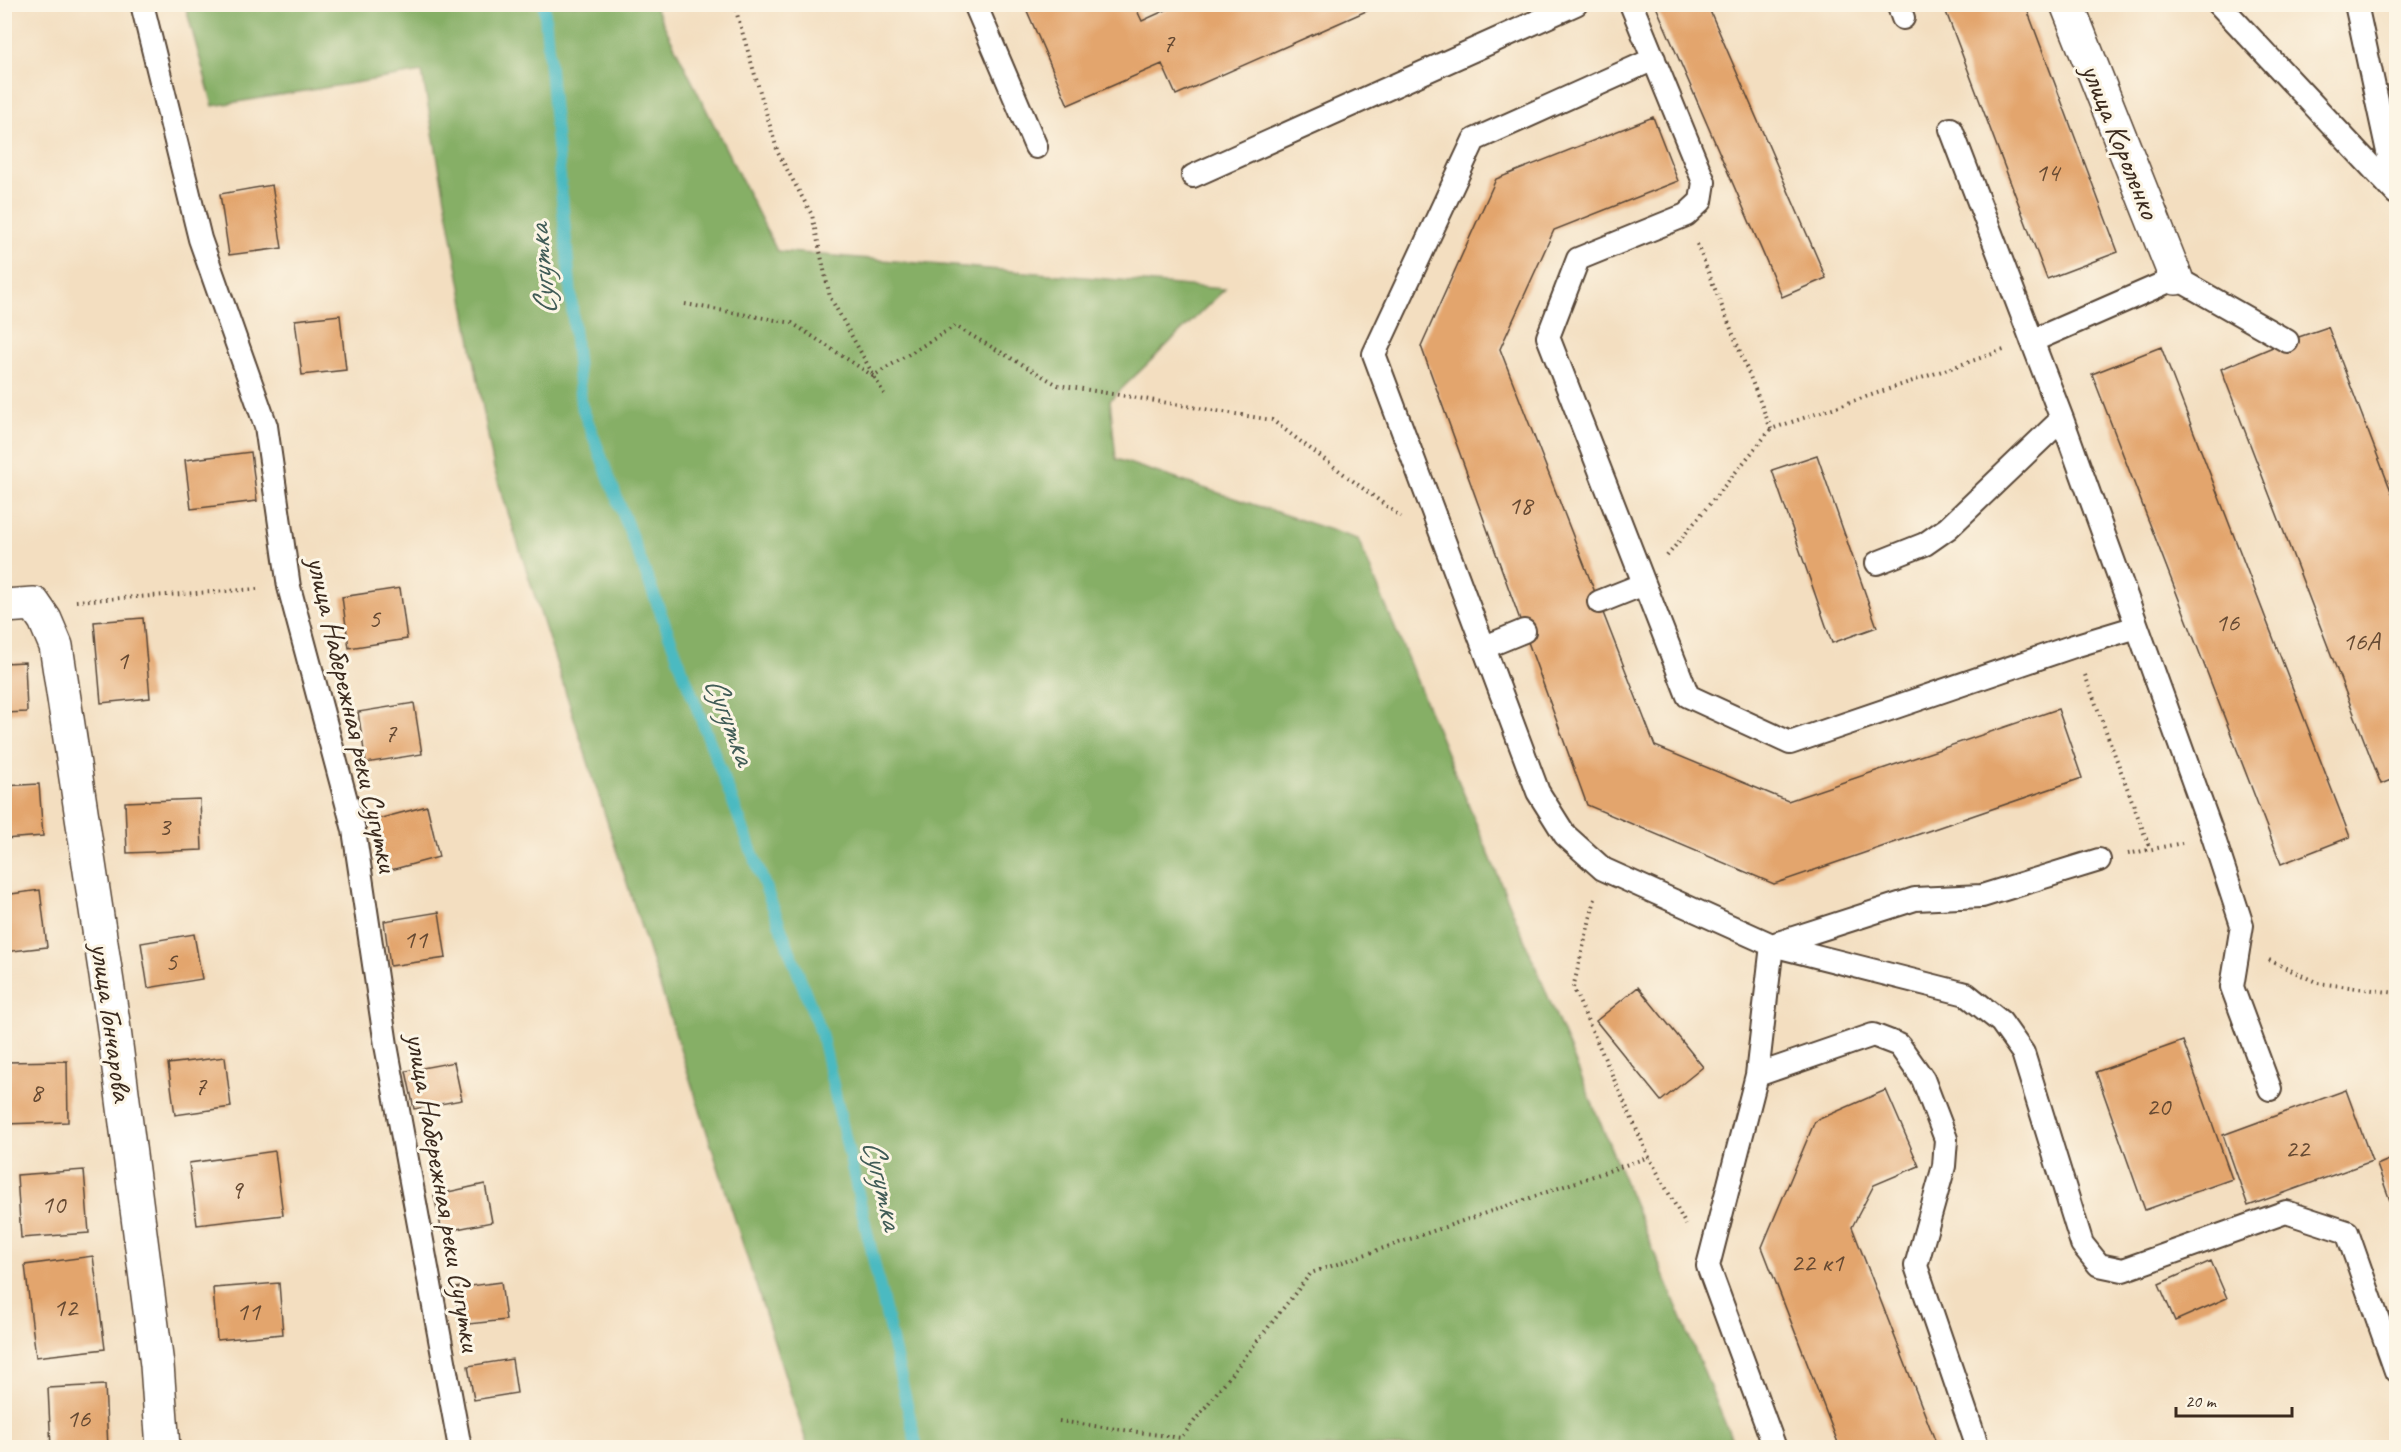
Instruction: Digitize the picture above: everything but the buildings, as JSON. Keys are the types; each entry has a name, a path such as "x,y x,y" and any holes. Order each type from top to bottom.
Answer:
{"street":[{"name":"улица Короленко","path":"2067,4 2176,278"},
{"name":"улица Гончарова","path":"19,605 45,620 56,646 113,1022 158,1365 164,1448"}],"lane":[{"name":"улица Набережная реки Сугутки","path":"142,4 200,239 266,426 289,587 354,830 386,1045 460,1448"},
{"path":"975,4 1036,147"},
{"path":"1193,176 1528,14 1576,4"},
{"path":"1631,4 1704,182 1701,201 1686,215 1578,259 1548,337 1688,696 1790,743 2074,646 2137,627"},
{"path":"2219,4 2397,191"},
{"path":"2356,4 2397,191"},
{"path":"1654,58 1474,140 1374,354 1538,792 1565,835 1603,869 1772,945 1966,994 2001,1022 2023,1053 2082,1244 2099,1265 2123,1270 2286,1212 2347,1232 2397,1371"},
{"path":"1951,129 2062,419 2213,837 2242,925 2232,987 2270,1089"},
{"path":"2032,341 2176,278 2287,341"},
{"path":"1877,563 1925,544 1948,528 2062,419"},
{"path":"1599,602 1644,584"},
{"path":"1485,647 1524,631"},
{"path":"1772,945 1915,899 1982,896 2099,860"},
{"path":"1772,945 1757,1075 1708,1266 1775,1448"},
{"path":"1757,1075 1873,1035 1899,1045 1923,1079 1946,1138 1944,1166 1916,1266 1978,1448"}],"path":[{"path":"734,4 778,153 813,215 830,297 884,394"},
{"path":"1686,215 1772,429"},
{"path":"685,304 792,323 873,376"},
{"path":"873,376 955,326 1058,385 1272,420 1403,519"},
{"path":"1644,584 1772,429 2032,341"},
{"path":"19,605 289,587"},
{"path":"2074,646 2150,849"},
{"path":"2099,860 2213,837"},
{"path":"1603,869 1573,988 1649,1157 1708,1266"},
{"path":"2238,946 2318,983 2397,993"},
{"path":"1059,1421 1180,1438 1311,1273 1649,1157"}],"green space":[{"path":"185,5 654,5 777,251 1225,289 1110,400 1116,459 1358,539 1735,1447 808,1447 494,469 422,72 213,106"}],"waterway":[{"name":"Сугутка","path":"544,4 581,404 821,1033 917,1448"}]}
